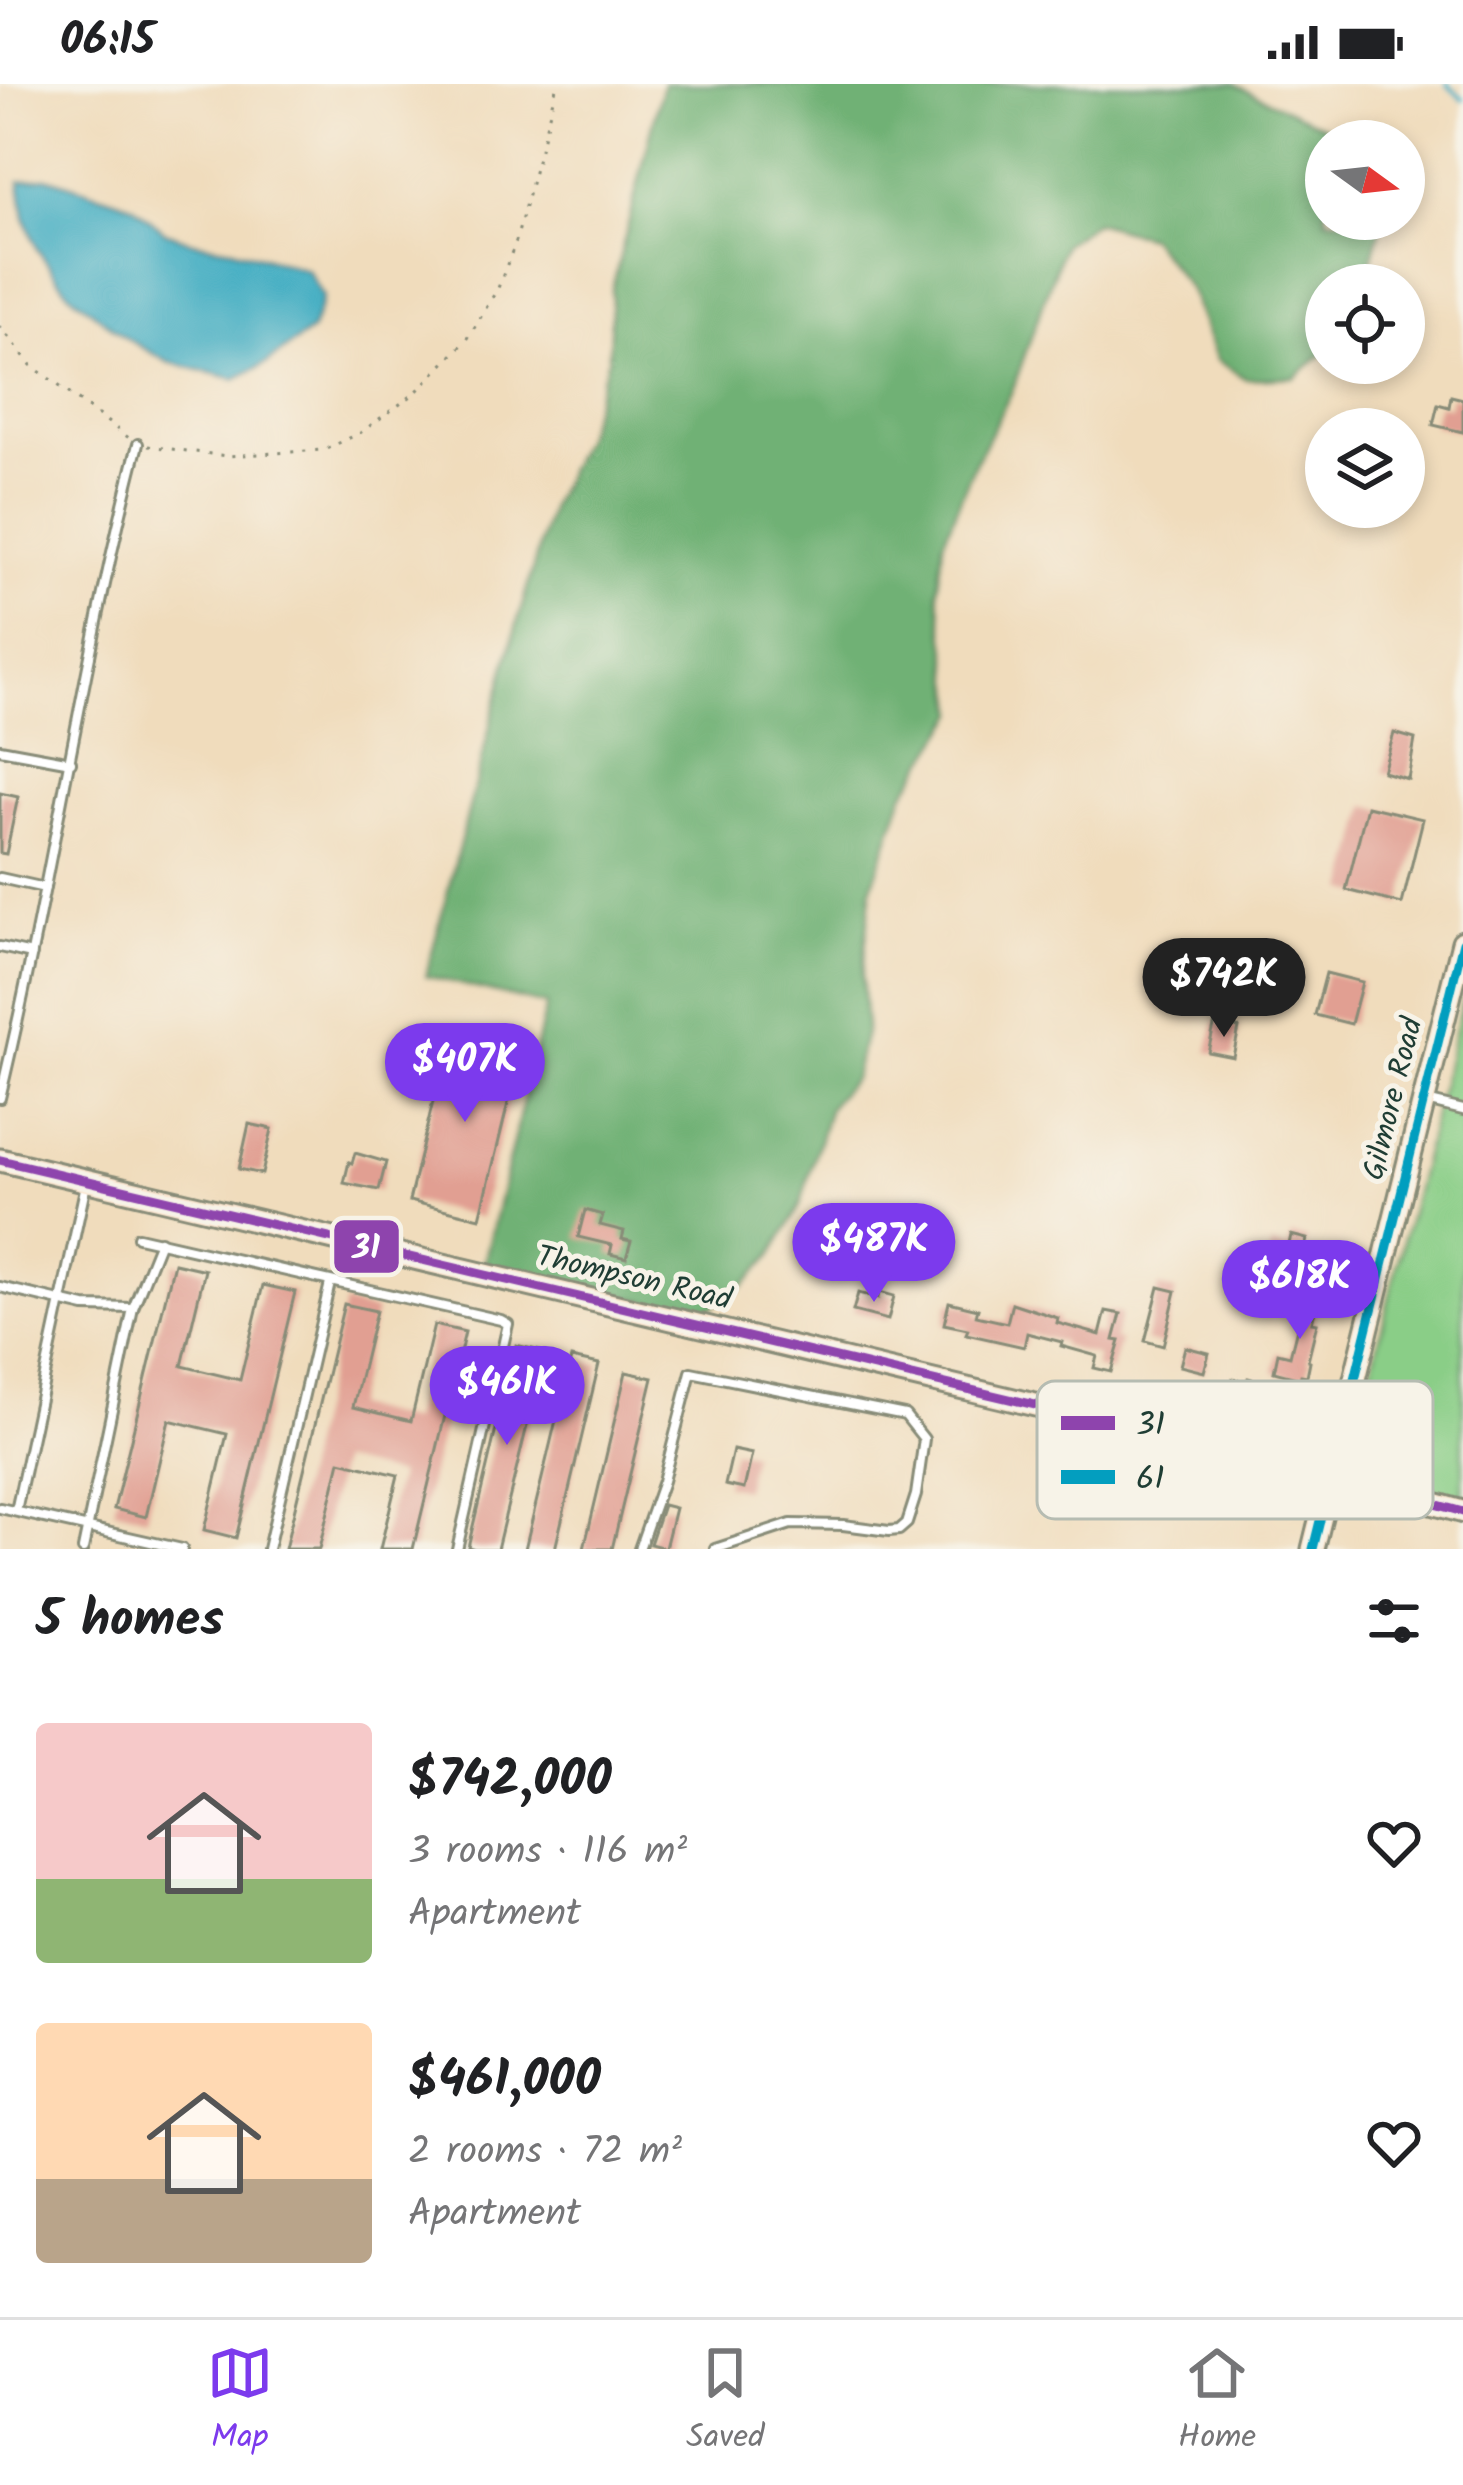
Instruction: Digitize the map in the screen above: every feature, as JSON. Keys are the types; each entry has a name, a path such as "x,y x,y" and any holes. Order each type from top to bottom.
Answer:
{"main road":[{"name":"Gilmore Road","path":"1354,1381 1463,941"},
{"name":"Thompson Road","path":"0,1160 1037,1405"},
{"name":"Thompson Road","path":"1433,1504 1463,1512"},
{"name":"Gilmore Road","path":"1313,1549 1320,1519"}],"lane":[{"path":"0,1098 5,1052 46,888 110,552 138,444"},
{"path":"0,748 71,762"},
{"path":"0,878 46,888"},
{"path":"0,947 32,954"},
{"path":"1424,1100 1463,1110"},
{"path":"16,1511 87,1180"},
{"path":"138,1237 508,1324 457,1549"},
{"path":"83,1549 133,1308 160,1241"},
{"path":"268,1549 330,1283"},
{"path":"0,1287 85,1307 133,1308"},
{"path":"639,1549 663,1481 691,1372 904,1415 923,1439 916,1495 908,1523 899,1530 791,1524 715,1549"},
{"path":"0,1508 182,1549"}],"path":[{"path":"0,326 31,365 138,444 227,456 324,450 360,433 414,394 466,340 498,288 516,241 557,84"}],"green space":[{"path":"663,84 1233,84 1310,120 1305,120 1305,240 1377,240 1371,264 1305,264 1305,368 1294,377 1246,379 1217,360 1189,289 1149,237 1095,222 1064,244 1012,391 975,463 943,542 938,592 957,713 904,794 872,886 862,975 866,1028 854,1077 829,1107 800,1206 771,1256 744,1285 702,1314 484,1264 546,1005 426,976 551,505 584,436 609,356 612,289"},
{"path":"1463,997 1463,1499 1433,1490 1433,1381 1369,1381"}],"water":[{"path":"46,177 133,205 165,232 193,242 307,270 323,297 312,330 267,363 235,379 168,362 126,338 68,292 37,249 25,218 20,181"}],"building":[{"path":"1451,396 1463,399 1463,432 1433,425 1438,404 1449,407"},
{"path":"1394,733 1415,739 1408,779 1383,772"},
{"path":"0,793 18,797 6,854 0,853"},
{"path":"1367,806 1423,819 1402,904 1346,890"},
{"path":"1326,973 1362,982 1351,1024 1315,1015"},
{"path":"1215,1022 1239,1028 1233,1057 1208,1052"},
{"path":"450,1032 521,1050 480,1218 409,1201"},
{"path":"249,1124 272,1129 262,1174 239,1169"},
{"path":"355,1153 386,1162 379,1190 344,1183"},
{"path":"585,1210 603,1215 600,1225 624,1231 622,1239 631,1241 626,1258 610,1254 612,1245 578,1237"},
{"path":"1291,1235 1307,1239 1298,1275 1265,1266 1271,1245 1288,1249"},
{"path":"174,1263 205,1270 182,1366 240,1380 263,1285 295,1292 236,1538 204,1530 227,1434 169,1420 146,1517 114,1509"},
{"path":"1159,1287 1176,1291 1163,1346 1145,1341"},
{"path":"879,1292 894,1296 888,1320 853,1311 858,1293 878,1298"},
{"path":"1300,1295 1318,1299 1307,1376 1300,1379 1274,1372 1278,1353 1290,1356 1301,1312 1297,1311"},
{"path":"949,1302 978,1309 976,1316 1007,1323 1012,1303 1100,1335 1106,1311 1121,1314 1114,1340 1120,1341 1111,1372 1094,1368 1097,1356 1061,1346 1062,1342 1027,1333 1024,1347 966,1334 968,1329 944,1324"},
{"path":"344,1304 376,1311 353,1407 411,1421 434,1325 465,1332 413,1549 380,1549 398,1475 340,1461 319,1549 285,1549"},
{"path":"516,1345 545,1352 497,1549 475,1549 468,1547"},
{"path":"1185,1347 1209,1353 1204,1372 1180,1366"},
{"path":"571,1358 599,1364 555,1549 525,1549"},
{"path":"626,1372 653,1378 612,1549 584,1549"},
{"path":"733,1450 752,1454 744,1489 725,1485"},
{"path":"663,1505 675,1508 665,1548 650,1544"}],"waterway":[{"path":"1447,84 1463,99"}],"transit line":[{"name":"61","path":"1355,1381 1463,942"},
{"name":"31","path":"0,1160 1037,1405"},
{"name":"31","path":"1433,1504 1463,1512"},
{"name":"61","path":"1313,1549 1320,1519"}]}
